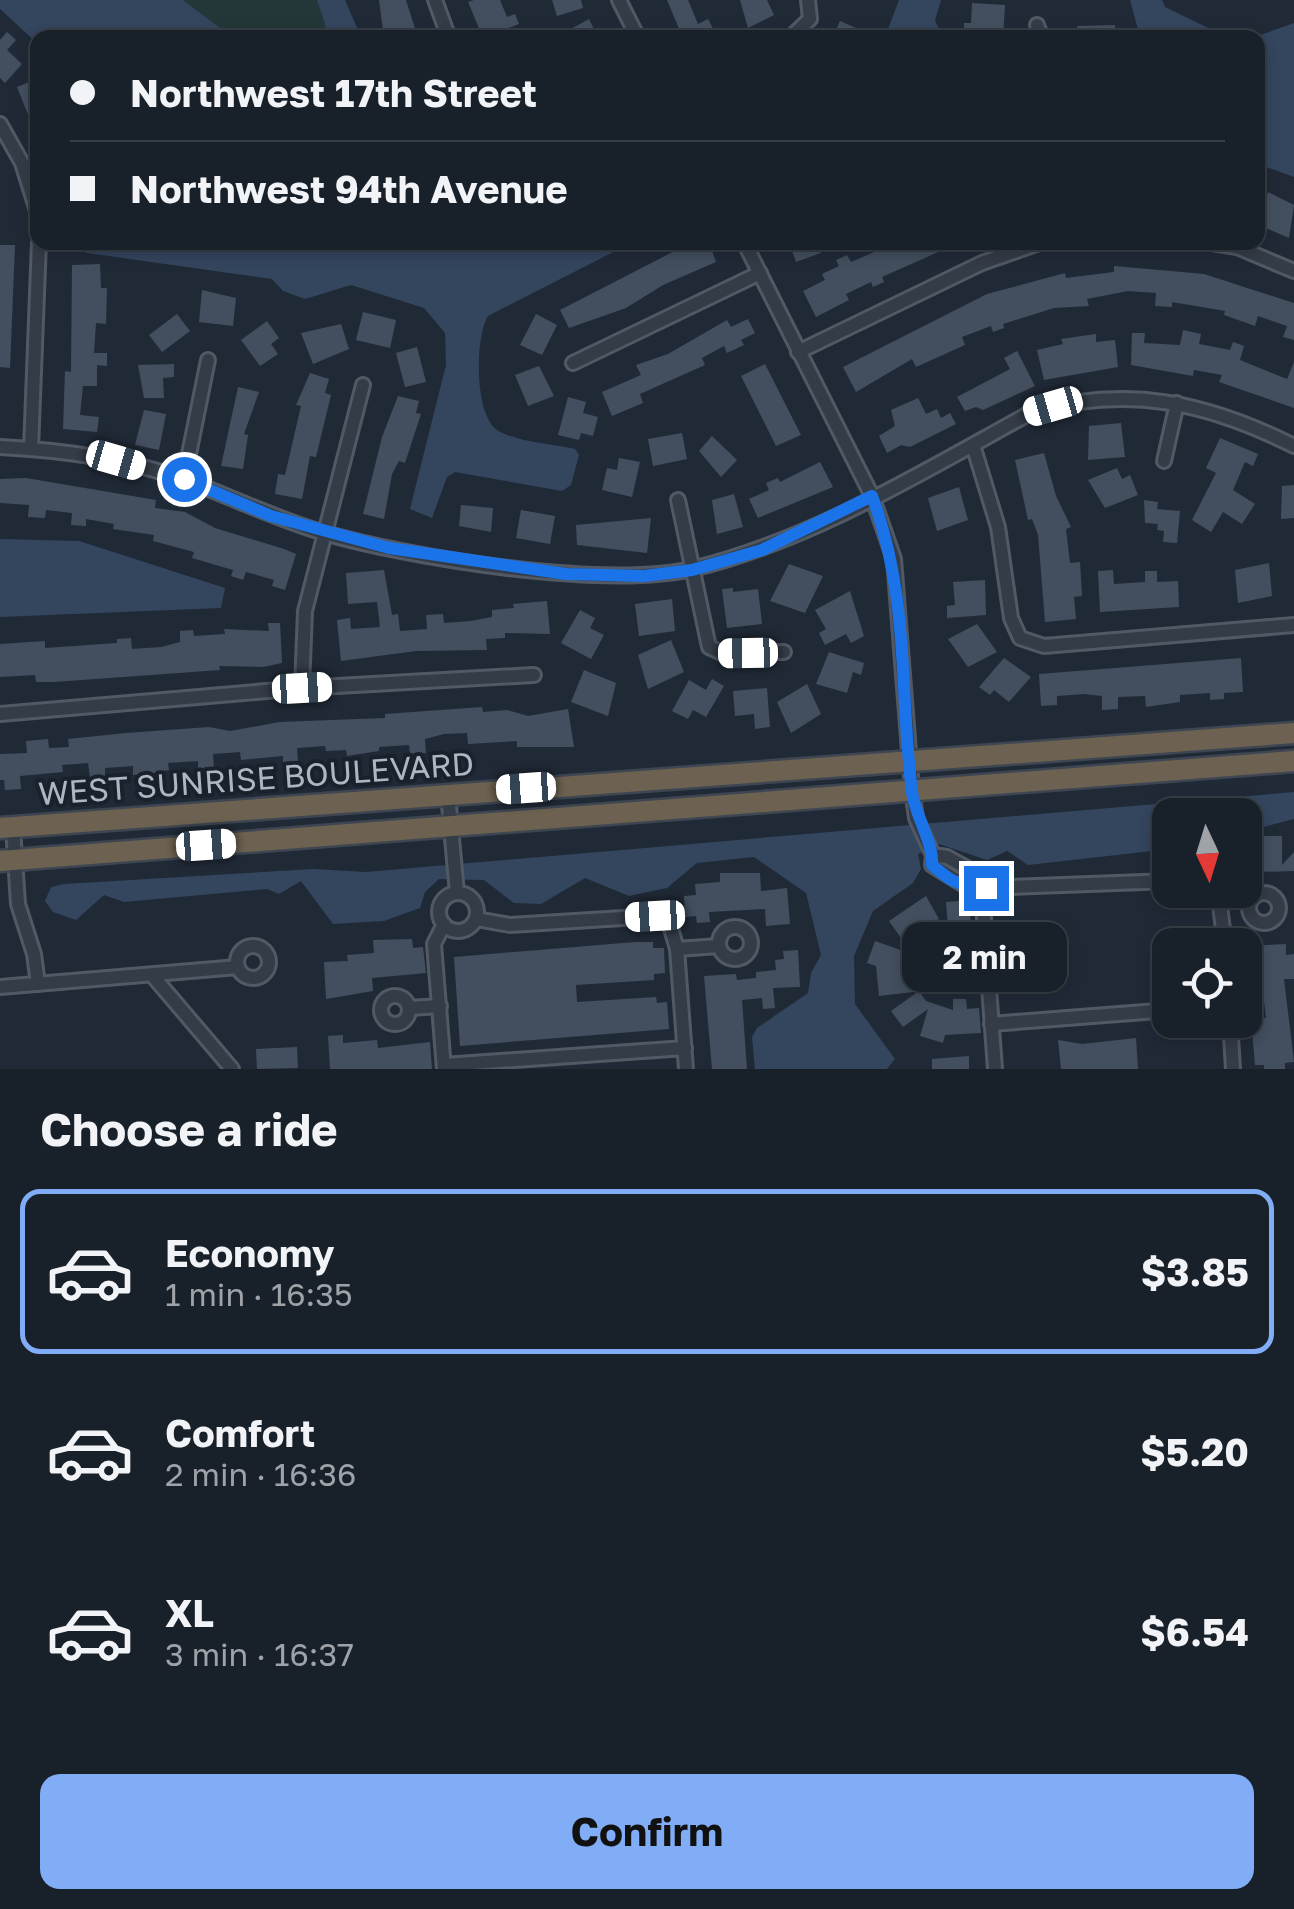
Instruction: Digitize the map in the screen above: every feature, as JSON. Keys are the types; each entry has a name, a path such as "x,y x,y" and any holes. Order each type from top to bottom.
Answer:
{"highway":[{"name":"WEST SUNRISE BOULEVARD","path":"6,827 1294,733"},
{"name":"WEST SUNRISE BOULEVARD","path":"8,860 1294,761"}],"street":[{"path":"435,0 447,30"},
{"path":"619,0 634,30"},
{"path":"798,30 810,19 808,0"},
{"path":"0,124 22,163 30,188"},
{"path":"22,163 30,160"},
{"path":"31,448 39,250"},
{"path":"748,250 872,496 894,559 916,818 931,853 947,856 974,872 980,885 994,1069"},
{"path":"798,352 982,263 1019,250"},
{"path":"1244,250 1294,272"},
{"path":"573,363 760,273"},
{"path":"184,479 208,360"},
{"path":"302,688 306,611 363,384"},
{"path":"0,447 116,460 184,479 324,533 389,548 566,574 644,576 692,570 762,550 1032,412 1074,400 1137,396 1177,403 1294,446"},
{"path":"1164,461 1177,403"},
{"path":"973,445 998,527 1011,618 1020,638 1044,646 1294,626"},
{"path":"678,500 709,646 722,654 784,652"},
{"path":"0,714 302,688 534,675"},
{"path":"448,794 457,888 474,901 476,919"},
{"path":"6,827 8,860 34,954 38,984"},
{"path":"980,885 1152,880"},
{"path":"457,888 440,907 444,924 434,944 444,1067 684,1048"},
{"path":"1222,908 1224,928"},
{"path":"1223,913 1250,912"},
{"path":"444,924 461,931 476,919 510,925 655,916 670,926 677,949 686,1069"},
{"path":"677,949 720,946"},
{"path":"932,969 987,965"},
{"path":"0,987 238,968"},
{"path":"152,975 232,1069"},
{"path":"410,1008 440,1006"},
{"path":"991,1024 1152,1011"},
{"path":"1231,1038 1233,1069"}],"green space":[{"path":"183,0 317,0 327,30 223,30"}],"water":[{"path":"0,0 183,0 223,30 30,30 30,37 0,9"},
{"path":"317,0 345,0 358,30 327,30"},
{"path":"899,0 941,0 935,20 939,30 888,30"},
{"path":"1130,0 1162,0 1165,7 1213,30 1138,30"},
{"path":"1294,23 1294,177 1265,167 1265,33"},
{"path":"79,250 617,250 488,316 481,340 479,375 489,421 497,430 514,437 575,449 579,455 571,485 562,491 455,472 447,477 432,518 410,509 446,365 445,333 424,308 351,285 305,299 283,291 272,279"},
{"path":"0,539 79,541 225,588 221,608 0,617"},
{"path":"1294,792 1294,819 1262,827 1262,798 1224,798"},
{"path":"1152,804 1152,851 1028,865 1007,851 987,860 939,844 918,854 921,869 913,883 873,911 854,956 855,1004 895,1059 887,1069 755,1069 752,1037 757,1028 808,993 811,973 821,955 806,893 754,857 697,863 667,888 629,896 585,878 541,904 514,903 484,880 439,879 425,892 420,908 384,921 333,924 301,881 279,894 267,889 124,902 104,895 76,920 53,912 45,901 51,887 64,884 313,869 366,872"}],"building":[{"path":"379,0 406,0 415,30 383,30"},
{"path":"500,0 507,17 515,14 519,24 510,30 480,30 468,2"},
{"path":"552,0 581,0 583,8 557,16"},
{"path":"667,0 688,0 698,24 708,19 714,30 680,30"},
{"path":"740,0 767,0 774,15 748,28"},
{"path":"972,3 1005,5 1003,30 964,30 964,23 971,23"},
{"path":"589,19 594,30 568,30"},
{"path":"840,21 861,30 836,30"},
{"path":"1115,25 1115,30 1077,30 1077,26"},
{"path":"7,32 16,40 7,50 22,64 5,83 0,78 0,40"},
{"path":"30,82 30,120 17,87"},
{"path":"1268,192 1294,205 1289,238 1265,228"},
{"path":"0,245 15,245 10,368 0,367"},
{"path":"676,250 712,250 716,262 663,285 626,308 569,328 560,310"},
{"path":"792,250 820,250 821,253 796,262"},
{"path":"879,250 943,250 882,277 884,282 873,287 871,282 846,294 849,300 816,317 803,291 825,280 822,274 839,266 836,260 847,255 851,262"},
{"path":"100,264 101,288 107,288 106,324 96,323 94,353 107,353 107,366 97,365 97,386 83,386 80,415 99,417 97,432 63,429 65,371 71,372 72,265"},
{"path":"1114,266 1204,274 1294,303 1294,340 1283,337 1287,326 1258,316 1255,326 1224,315 1225,311 1172,302 1172,307 1155,306 1156,293 1128,291 1087,299 1089,306 1054,308 1003,324 1004,328 993,332 991,326 962,337 965,345 916,367 912,359 856,392 843,367 987,294 1065,273 1066,278 1114,272"},
{"path":"202,290 236,298 233,326 199,322"},
{"path":"363,312 396,320 390,348 356,340"},
{"path":"177,314 190,331 162,352 149,335"},
{"path":"536,314 557,325 542,355 520,345"},
{"path":"748,319 755,333 741,340 744,345 727,353 724,346 702,358 705,365 640,394 643,403 612,416 602,392 641,375 636,365 668,354 727,320 731,327"},
{"path":"267,321 279,338 271,344 278,354 260,366 241,340"},
{"path":"341,324 349,349 313,364 301,333"},
{"path":"1183,330 1201,334 1199,344 1230,350 1233,342 1244,346 1240,360 1287,379 1294,362 1294,408 1219,382 1222,375 1194,370 1193,376 1131,365 1132,333 1145,333 1144,343 1180,345"},
{"path":"1096,334 1096,342 1115,340 1118,367 1044,380 1037,350 1063,344 1061,339"},
{"path":"417,347 426,382 405,387 396,353"},
{"path":"1017,351 1035,386 983,410 976,407 965,411 957,397 1010,369 1004,358"},
{"path":"174,364 174,377 163,378 164,398 144,398 138,365"},
{"path":"765,364 801,435 776,446 741,376"},
{"path":"539,366 554,396 528,406 515,375"},
{"path":"310,373 329,379 325,393 331,395 316,457 310,456 302,499 275,494 278,474 285,475 301,406 296,405"},
{"path":"238,387 259,392 244,434 248,435 243,469 221,466"},
{"path":"398,396 419,401 416,413 421,414 405,463 399,461 392,474 384,519 363,514 382,437"},
{"path":"568,397 586,402 583,413 598,417 593,436 581,433 579,440 558,435"},
{"path":"918,398 926,414 937,409 941,418 950,413 956,424 910,447 901,445 887,453 879,436 895,426 891,410"},
{"path":"144,410 166,414 159,450 135,445"},
{"path":"1121,423 1125,457 1088,460 1089,426"},
{"path":"682,433 687,459 653,466 648,439"},
{"path":"712,436 737,460 721,477 699,451"},
{"path":"1220,438 1258,454 1253,466 1245,462 1233,490 1255,504 1242,524 1223,512 1211,532 1192,520 1216,473 1206,468"},
{"path":"1044,453 1056,496 1071,527 1066,529 1070,563 1080,562 1082,596 1074,597 1076,619 1045,622 1038,535 1032,519 1028,520 1015,460"},
{"path":"619,458 640,462 632,497 602,490 607,468 617,470"},
{"path":"820,462 833,487 758,518 749,499 769,490 766,483 778,478 780,482"},
{"path":"1117,468 1122,479 1130,475 1138,495 1105,508 1088,480"},
{"path":"26,478 156,500 155,508 185,512 215,528 296,554 285,590 272,586 274,580 246,572 243,580 231,576 233,570 192,558 194,552 153,541 154,535 113,529 114,524 86,519 86,526 71,525 72,513 46,510 45,518 28,517 29,505 0,503 0,479"},
{"path":"1294,485 1294,518 1281,519 1282,486"},
{"path":"959,487 968,520 937,531 928,498"},
{"path":"734,494 743,527 717,534 712,500"},
{"path":"1144,500 1158,502 1157,509 1180,511 1177,543 1163,542 1164,531 1157,530 1158,524 1145,523"},
{"path":"461,505 493,508 491,532 459,526"},
{"path":"521,510 555,516 550,544 516,538"},
{"path":"651,518 647,553 577,545 576,525"},
{"path":"1269,563 1272,596 1238,603 1235,570"},
{"path":"789,564 823,576 805,613 770,601"},
{"path":"384,570 392,615 398,614 400,631 427,629 426,615 443,614 444,623 471,621 492,617 492,610 514,608 513,604 547,601 550,634 505,633 505,638 486,639 487,650 416,651 341,661 337,620 350,618 351,629 380,627 377,602 348,604 346,573"},
{"path":"1113,570 1114,584 1145,582 1145,571 1157,571 1157,582 1178,581 1179,607 1100,612 1098,571"},
{"path":"985,580 986,615 947,618 947,606 955,605 953,582"},
{"path":"733,588 733,592 758,589 762,624 727,628 722,589"},
{"path":"850,591 864,636 851,643 846,634 825,645 819,633 826,629 815,610"},
{"path":"672,599 675,631 639,636 635,604"},
{"path":"580,610 595,618 590,628 604,635 591,659 561,643"},
{"path":"268,623 280,623 282,663 54,682 36,682 35,675 0,677 0,644 45,641 45,648 117,643 117,639 131,638 132,649 161,647 180,642 180,631 193,630 194,636 225,634 224,629 269,631"},
{"path":"977,624 997,652 968,667 948,639"},
{"path":"671,640 684,672 648,689 638,655"},
{"path":"829,652 864,663 861,675 853,672 847,693 816,684"},
{"path":"1004,658 1031,677 1009,702 994,690 990,695 979,687"},
{"path":"1241,658 1243,692 1224,693 1224,699 1210,700 1210,693 1180,695 1180,702 1146,707 1145,696 1118,697 1118,709 1102,710 1102,696 1084,694 1057,696 1057,705 1041,706 1039,674"},
{"path":"584,670 616,683 608,716 571,702"},
{"path":"712,679 724,686 706,717 693,710 688,719 672,711 689,680 706,690"},
{"path":"807,684 821,714 791,733 777,702"},
{"path":"767,688 770,727 755,729 754,714 735,716 733,691"},
{"path":"482,707 483,712 507,710 528,716 568,709 574,747 517,747 517,741 468,744 467,733 444,734 425,739 426,753 410,754 409,745 379,747 379,751 347,756 346,750 326,751 325,746 297,748 298,762 283,764 283,756 241,760 240,752 213,754 214,768 198,770 198,761 168,763 169,770 148,774 133,775 133,766 105,768 105,776 90,777 88,763 62,765 63,772 20,776 21,789 5,790 4,780 0,780 0,754 27,753 26,741 48,739 49,748 69,747 68,739 126,733 209,727 230,731 280,722 385,718 385,714"},
{"path":"1262,836 1282,836 1282,865 1294,852 1294,871 1262,872"},
{"path":"720,873 760,873 761,891 787,888 790,924 766,926 765,909 709,912 710,922 697,923 696,916 685,917 684,896 696,895 695,884 720,882"},
{"path":"926,896 939,919 926,926 932,935 910,951 889,921"},
{"path":"969,900 971,925 948,927 946,902"},
{"path":"412,939 413,948 423,947 426,973 372,978 373,991 326,999 324,962 348,961 347,955 374,953 373,940"},
{"path":"875,941 909,953 902,972 911,971 913,992 879,996 876,966 867,963"},
{"path":"653,942 653,948 664,948 665,973 654,974 654,980 576,985 577,1002 656,997 657,1003 667,1002 669,1029 460,1046 454,957"},
{"path":"1286,944 1286,955 1294,954 1294,979 1284,979 1294,1062 1285,1063 1285,1069 1255,1065 1253,1038 1262,1038 1262,1018 1266,1018 1262,1001 1262,945"},
{"path":"798,950 800,987 773,988 775,1008 763,1009 762,998 742,1000 747,1069 712,1069 704,976 736,974 737,980 756,978 756,972 776,970 775,960 784,959 783,951"},
{"path":"919,991 926,1001 953,1010 953,999 966,999 967,1009 979,1008 981,1033 945,1035 943,1043 920,1036 928,1009 903,1027 891,1011"},
{"path":"343,1035 343,1043 377,1040 378,1048 430,1042 432,1069 330,1069 328,1036"},
{"path":"1136,1038 1138,1069 1061,1069 1058,1040 1082,1044"},
{"path":"297,1047 298,1068 257,1069 256,1049"},
{"path":"969,1056 969,1069 932,1069 932,1059"}],"route":[{"path":"184,479 271,516 389,548 566,574 644,576 692,570 762,550 872,496 894,559 916,818 933,855 932,865 953,882 966,886 974,882 986,888"}]}
